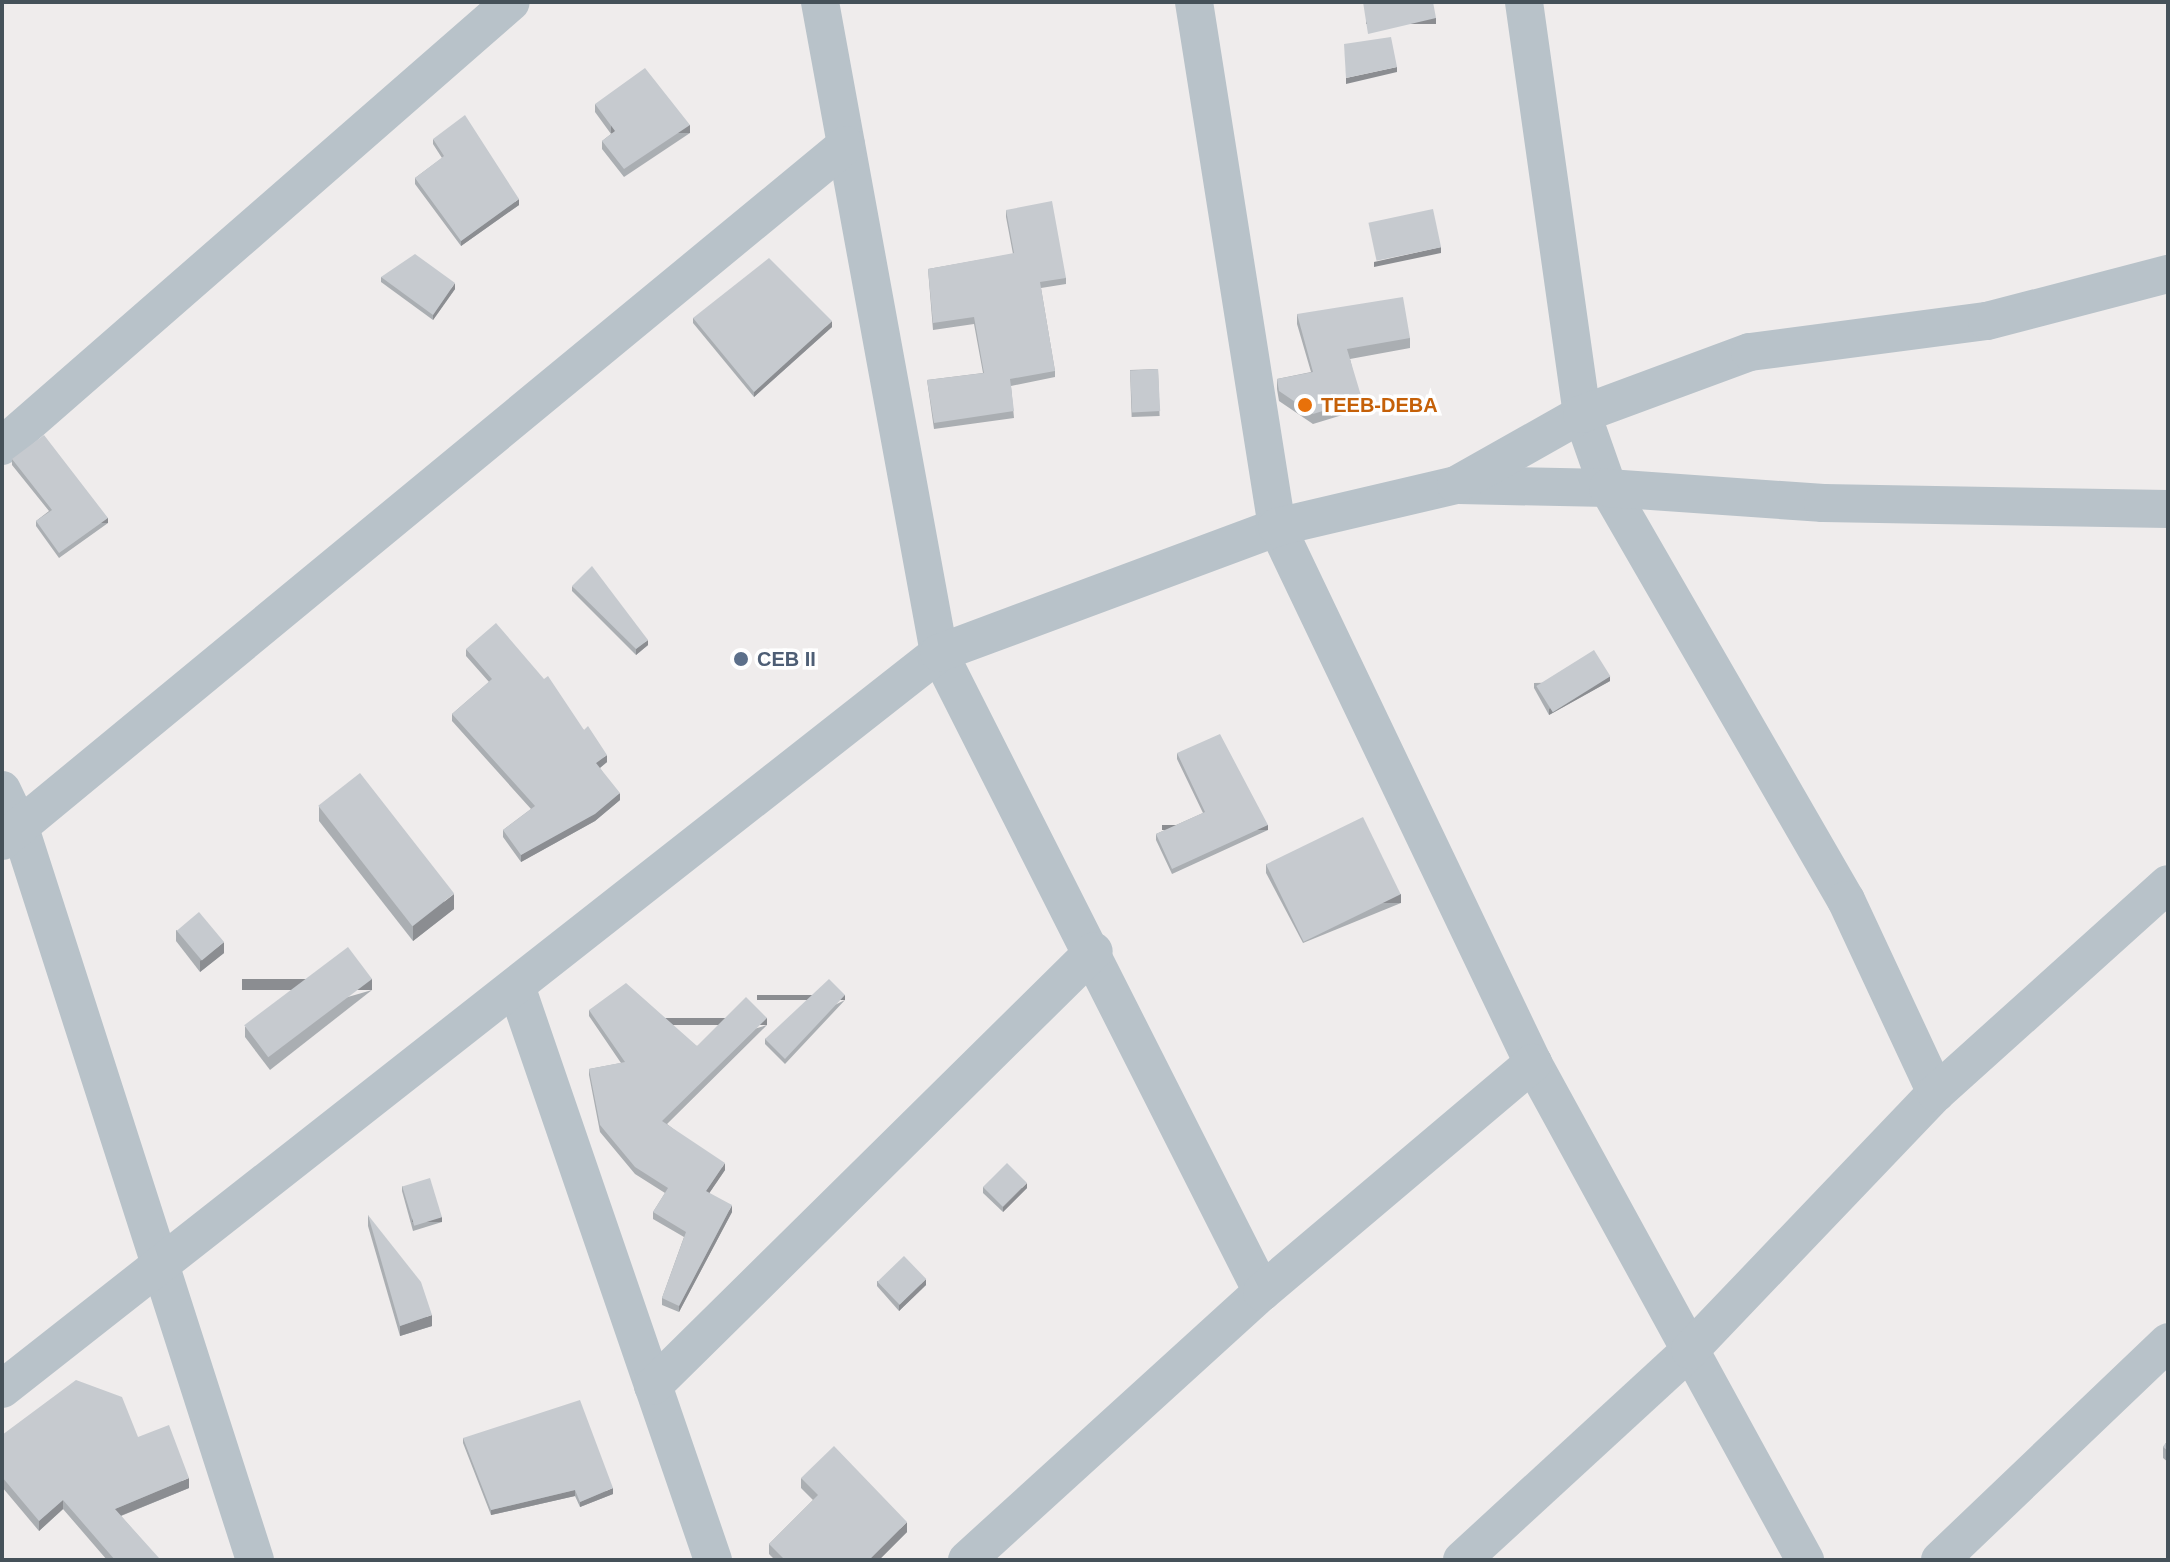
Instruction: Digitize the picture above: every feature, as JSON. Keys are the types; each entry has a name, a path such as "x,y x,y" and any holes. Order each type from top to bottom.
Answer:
{"street":[{"path":"2,446 509,2"},
{"path":"820,2 939,653 1094,951 1262,1292"},
{"path":"1194,2 1277,527 1533,1063 1805,1560"},
{"path":"1524,2 1582,414 1608,488 1846,900 1936,1093"},
{"path":"11,834 846,145"},
{"path":"1456,485 1582,414 1750,352 1987,321 2168,274"},
{"path":"2,1389 939,653 1277,527 1456,485 1608,488 1823,503 2168,509"},
{"path":"2,790 11,834 160,1266 255,1560"},
{"path":"1462,1560 1690,1350 1936,1093 2168,884"},
{"path":"653,1386 1094,951"},
{"path":"516,986 713,1560"},
{"path":"967,1560 1262,1292 1533,1063"},
{"path":"1940,1560 2168,1342"}],"building":[{"path":"1363,2 1433,2 1436,18 1368,34"},
{"path":"1391,37 1397,67 1346,78 1344,44"},
{"path":"645,68 690,125 624,169 602,141 615,131 595,104"},
{"path":"465,115 519,199 461,241 415,178 444,156 433,139"},
{"path":"1052,201 1066,278 1040,282 1055,371 1010,379 1014,411 934,423 927,380 984,373 974,317 933,323 928,269 1014,253 1006,210"},
{"path":"1433,209 1441,247 1377,261 1368,223"},
{"path":"415,254 455,283 433,315 381,277"},
{"path":"769,258 832,321 754,392 693,318"},
{"path":"1403,297 1410,338 1347,349 1362,399 1313,414 1279,391 1277,379 1313,372 1297,314"},
{"path":"1158,369 1160,411 1132,412 1130,370"},
{"path":"44,435 108,518 59,553 36,521 52,510 12,459"},
{"path":"592,566 648,640 636,649 572,586"},
{"path":"496,623 544,679 548,676 584,730 588,726 607,755 596,763 620,793 595,814 521,855 503,830 535,806 452,714 492,679 466,649"},
{"path":"1594,650 1610,676 1553,712 1536,686"},
{"path":"1220,734 1268,825 1172,869 1156,834 1205,812 1177,753"},
{"path":"360,773 454,894 412,926 318,806"},
{"path":"1363,817 1401,894 1304,942 1266,864"},
{"path":"199,912 224,942 202,961 177,931"},
{"path":"348,947 372,979 268,1057 244,1025"},
{"path":"829,979 845,995 785,1059 765,1039"},
{"path":"626,983 697,1046 746,997 767,1018 662,1121 725,1163 706,1191 732,1205 679,1306 662,1298 686,1232 653,1212 668,1188 635,1167 600,1125 589,1069 625,1062 589,1010"},
{"path":"1007,1163 1027,1183 1003,1207 983,1187"},
{"path":"430,1178 442,1217 414,1226 402,1186"},
{"path":"368,1215 421,1282 432,1315 400,1326"},
{"path":"904,1256 926,1279 900,1305 877,1282"},
{"path":"76,1380 122,1397 138,1437 169,1425 189,1478 115,1509 159,1558 156,1560 115,1560 63,1500 39,1521 2,1477 2,1435"},
{"path":"580,1400 613,1488 580,1502 575,1490 491,1510 463,1438"},
{"path":"834,1446 907,1522 869,1560 785,1560 769,1544 818,1495 801,1478"}],"place":[{"name":"TEEB-DEBA","path":"1305,405"},
{"name":"CEB II","path":"741,659"}]}
